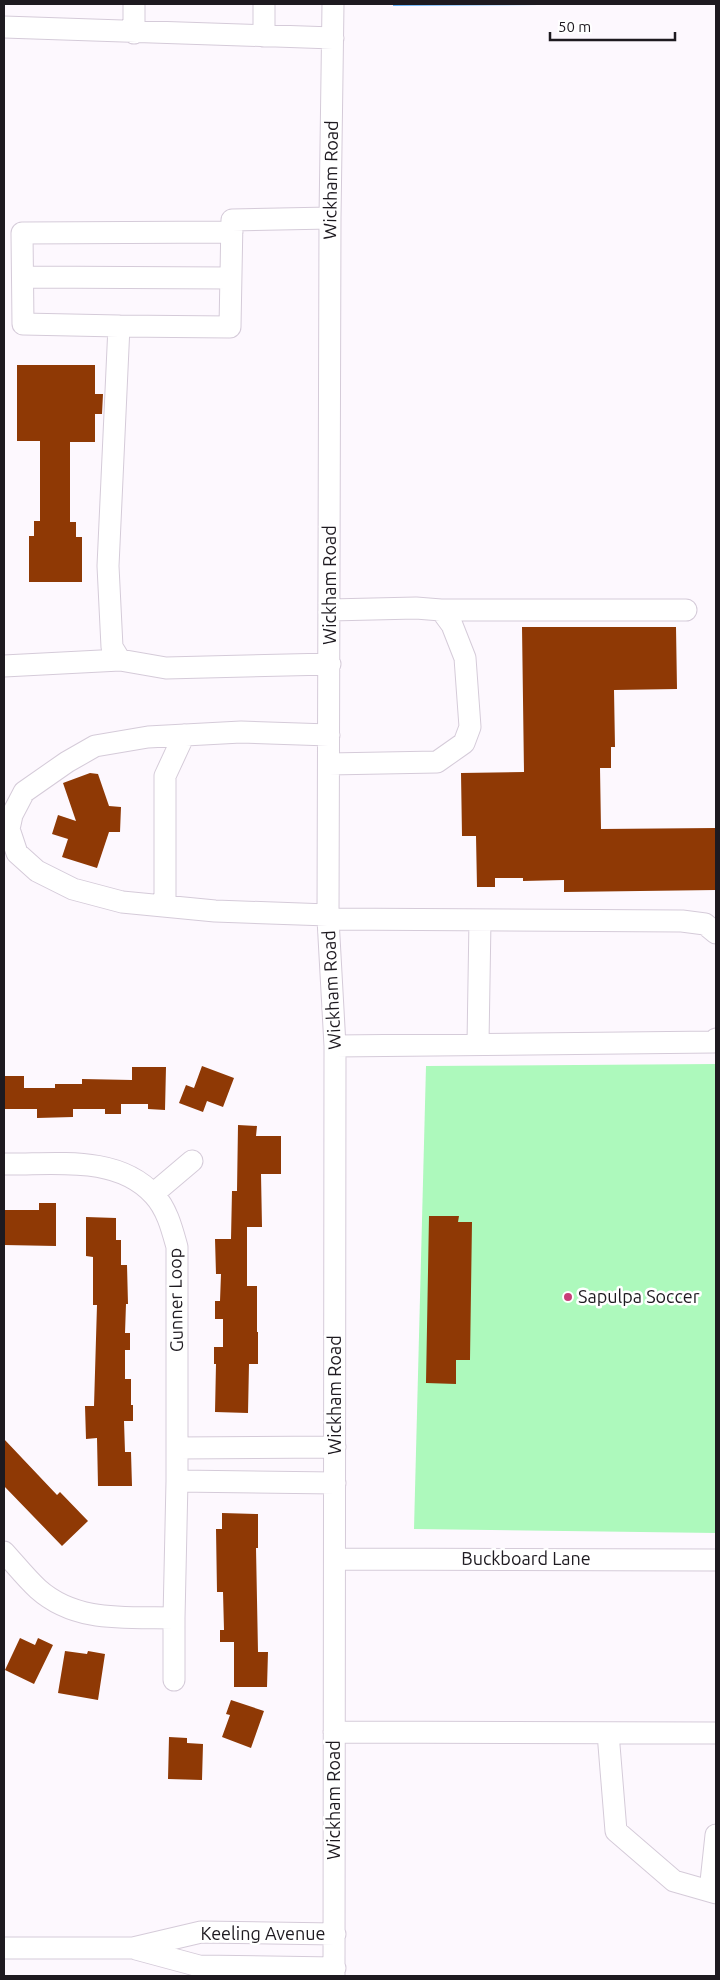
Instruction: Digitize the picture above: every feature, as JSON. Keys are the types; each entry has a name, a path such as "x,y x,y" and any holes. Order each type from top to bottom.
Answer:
{"street":[{"path":"134,4 134,32"},
{"path":"264,4 264,36"},
{"name":"Wickham Road","path":"333,4 330,218 328,917 335,1046 334,1972"},
{"path":"4,27 333,38"},
{"path":"232,232 22,233 23,324 230,326 230,278 232,232 232,220 330,218"},
{"path":"23,276 230,278"},
{"path":"119,326 108,566 112,647 120,660"},
{"path":"330,610 686,610"},
{"path":"329,764 437,762 464,743 470,727 465,658 452,626 441,610"},
{"path":"4,666 120,660 166,668 330,664"},
{"path":"329,735 241,732 148,736 95,746 67,762 24,792 12,815 9,829 16,853 37,871 73,889 122,902 215,911 328,917 682,921 705,924 716,933"},
{"path":"165,906 164,776 184,735"},
{"path":"478,1043 480,920"},
{"path":"335,1046 716,1041"},
{"path":"153,1194 192,1161"},
{"name":"Gunner Loop","path":"4,1164 86,1165 107,1168 124,1174 153,1194 170,1223 176,1247 177,1481 174,1680"},
{"path":"177,1448 335,1447"},
{"path":"177,1481 335,1483"},
{"path":"4,1552 39,1590 59,1604 79,1613 101,1617 174,1618"},
{"name":"Buckboard Lane","path":"335,1559 716,1560"},
{"path":"334,1732 716,1733"},
{"path":"608,1733 616,1831 674,1881 713,1892 716,1836"},
{"name":"Keeling Avenue","path":"4,1948 133,1948 201,1932 335,1934"},
{"name":"Keeling Avenue","path":"133,1948 199,1966 334,1972"}],"green space":[{"name":"Sapulpa Soccer","path":"716,1064 716,1533 414,1529 426,1066"}],"water":[{"path":"393,4 665,4 393,6"}],"building":[{"path":"17,365 95,365 95,394 103,394 102,414 95,414 95,442 70,442 70,522 76,522 76,537 82,537 82,582 29,582 29,536 34,536 34,521 40,521 40,441 17,441"},
{"path":"522,627 676,627 677,689 614,690 615,747 611,747 611,768 600,768 601,829 716,828 716,890 564,892 564,880 523,881 523,878 495,878 495,887 477,887 476,836 462,836 461,773 524,772"},
{"path":"90,773 98,774 109,806 121,807 120,832 109,832 97,868 62,857 68,839 52,834 58,815 76,821 63,783"},
{"path":"202,1066 234,1078 223,1107 207,1101 203,1112 179,1103 186,1085 194,1088"},
{"path":"132,1067 166,1067 165,1110 148,1109 148,1104 121,1104 121,1114 105,1114 105,1109 73,1109 73,1117 37,1118 37,1109 4,1109 4,1076 24,1076 24,1088 55,1088 55,1084 82,1084 82,1079 132,1080"},
{"path":"238,1125 257,1126 256,1136 281,1136 281,1174 261,1174 262,1227 247,1227 247,1286 257,1286 258,1332 258,1364 249,1364 248,1413 215,1412 216,1364 214,1364 214,1347 223,1347 223,1319 215,1319 215,1301 220,1301 221,1274 216,1274 215,1239 231,1239 232,1191 237,1191"},
{"path":"39,1203 56,1203 56,1246 4,1245 4,1210 39,1210"},
{"path":"429,1216 459,1216 458,1222 472,1222 470,1360 456,1360 456,1384 426,1383"},
{"path":"86,1217 116,1218 116,1240 121,1240 121,1265 127,1265 128,1304 126,1304 125,1333 130,1333 130,1350 125,1350 125,1379 131,1379 133,1421 124,1421 125,1452 131,1452 132,1486 98,1486 97,1438 86,1439 85,1406 94,1406 97,1305 93,1305 93,1257 86,1256"},
{"path":"4,1439 57,1495 60,1492 88,1521 62,1546 4,1486"},
{"path":"222,1513 258,1514 258,1548 256,1548 258,1652 268,1652 267,1687 234,1687 234,1642 220,1642 220,1630 224,1630 223,1592 217,1592 216,1529 222,1529"},
{"path":"20,1638 35,1645 38,1638 53,1645 34,1684 5,1670"},
{"path":"65,1651 87,1654 88,1651 105,1654 98,1700 58,1693"},
{"path":"231,1700 264,1711 251,1748 222,1737 230,1715 226,1714"},
{"path":"169,1737 187,1738 187,1743 203,1744 202,1780 168,1779"}],"place":[{"name":"Sapulpa Soccer","path":"568,1297"}]}
